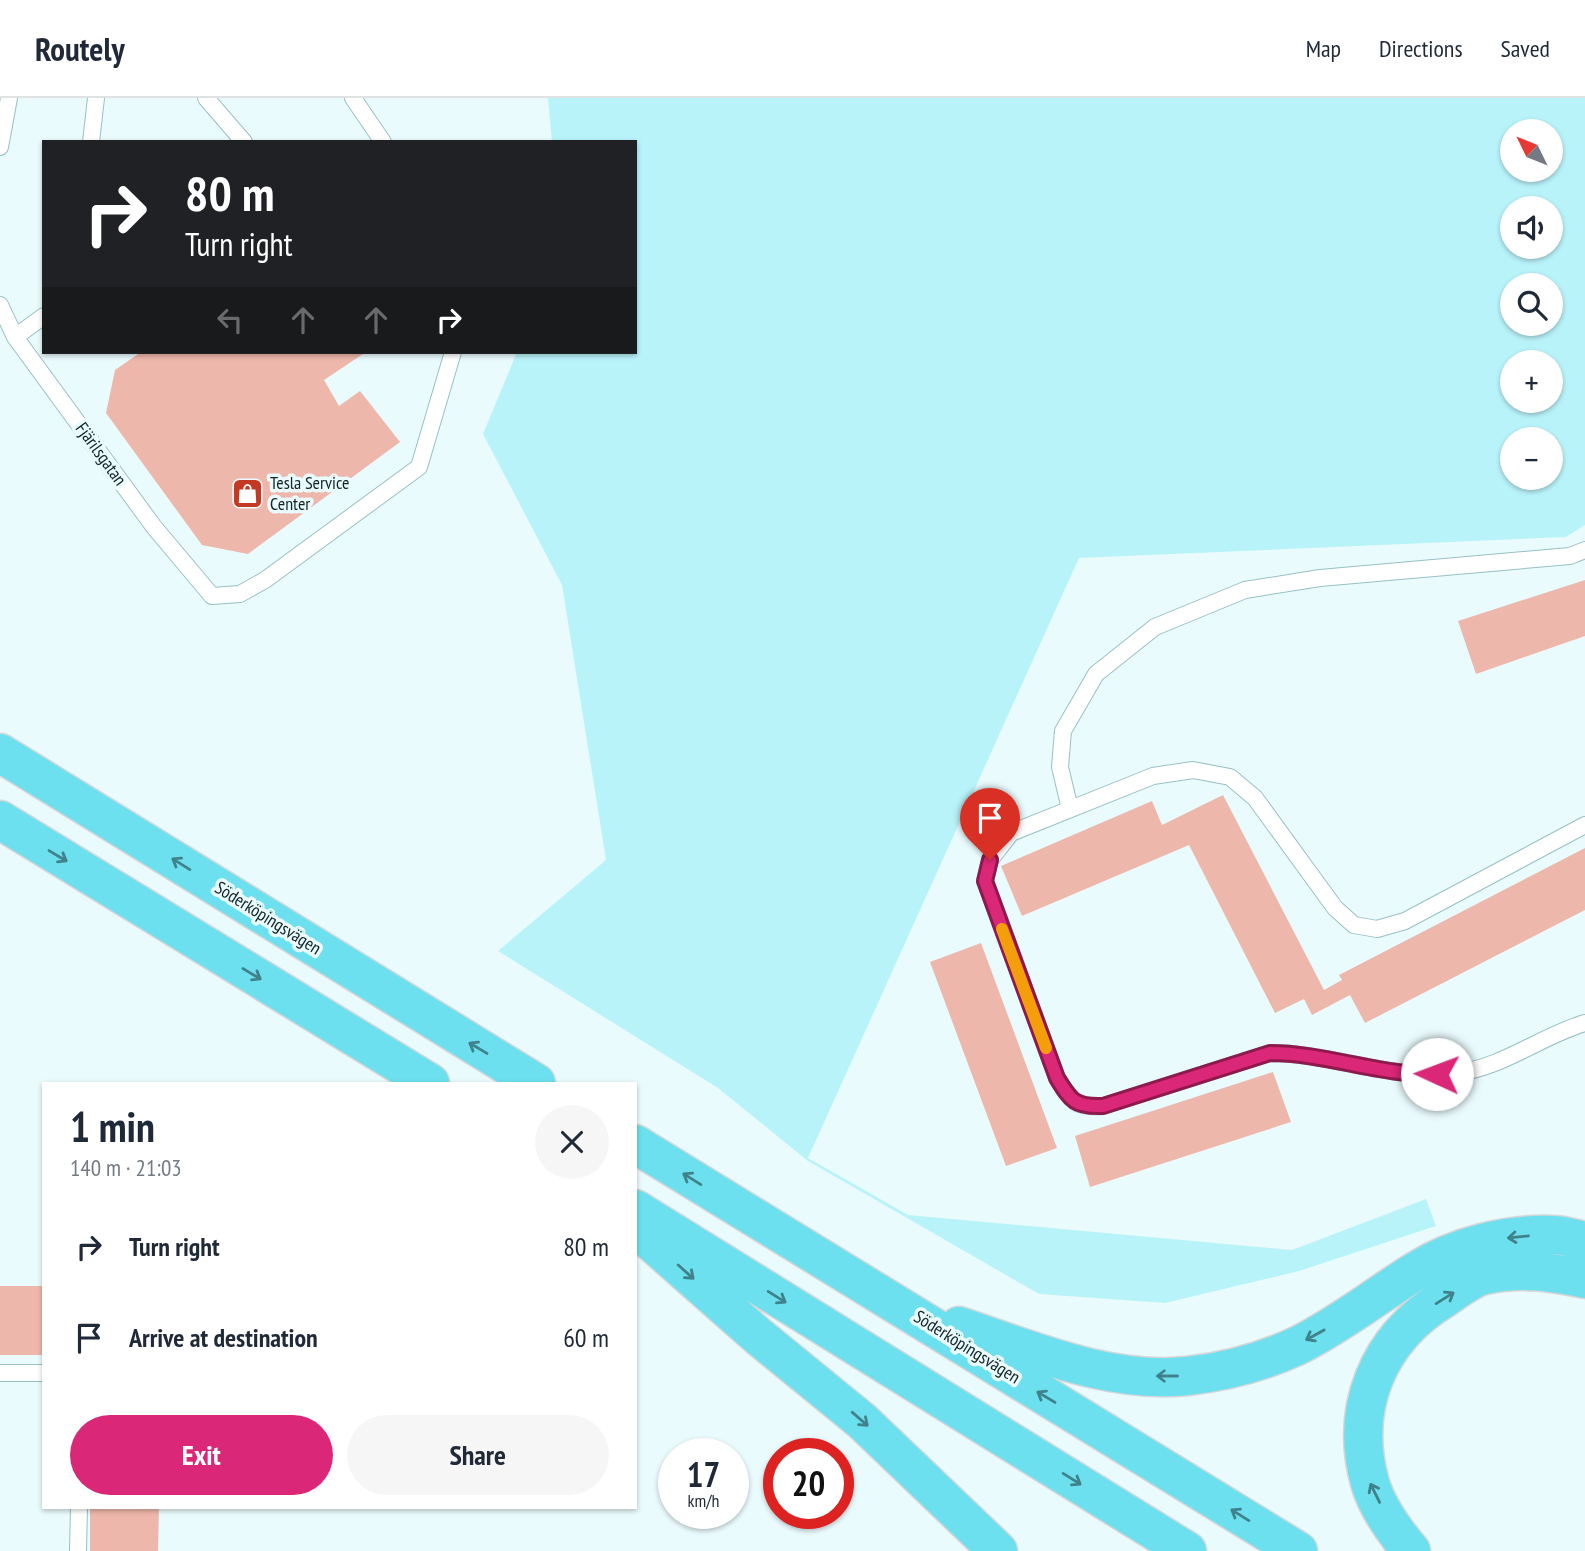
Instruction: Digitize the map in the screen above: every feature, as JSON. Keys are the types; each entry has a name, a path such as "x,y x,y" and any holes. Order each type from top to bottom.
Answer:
{"highway":[{"name":"Söderköpingsvägen","path":"0,753 534,1082"},
{"path":"0,820 428,1082"},
{"name":"Söderköpingsvägen","path":"637,1145 1298,1551"},
{"path":"637,1210 1187,1551"},
{"path":"637,1229 758,1336 862,1421 998,1551"},
{"path":"901,1306 1094,1369 1141,1376 1185,1376 1235,1368 1298,1345 1344,1319 1419,1269 1467,1247 1511,1237 1545,1235 1585,1241"},
{"path":"1411,1551 1395,1532 1370,1484 1364,1445 1366,1406 1379,1365 1399,1333 1428,1308 1482,1275 1514,1271 1551,1271 1585,1279"}],"lane":[{"path":"0,147 9,98"},
{"path":"91,140 96,98"},
{"path":"206,98 242,140"},
{"path":"353,98 382,140"},
{"name":"Fjärilsgatan","path":"0,305 15,337 154,527 212,596 240,594 265,580 419,467 452,354"},
{"path":"15,337 42,317"},
{"path":"1070,809 1059,767 1063,731 1096,674 1156,626 1245,590 1321,578 1570,556 1585,550"},
{"path":"1585,825 1405,921 1377,929 1354,925 1335,908 1255,798 1230,776 1193,770 1153,776 1011,833 990,860 985,881 1057,1078 1068,1097 1082,1107 1103,1106 1270,1053 1295,1053 1360,1067 1416,1075 1457,1073 1498,1062 1562,1030 1585,1023"},
{"path":"0,1373 42,1373"},
{"path":"79,1509 79,1551"}],"shaded area":[{"path":"548,98 1585,98 1585,525 1566,537 1079,558 808,1158 908,1215 1292,1250 1426,1199 1436,1226 1299,1271 1165,1303 1039,1294 808,1161 718,1088 498,951 606,860 562,585 483,434 516,354 637,354 637,140 552,140"}],"building":[{"name":"Tesla Service Center","path":"138,354 363,354 324,380 339,406 360,391 400,442 248,554 202,545 106,413 115,370"},
{"path":"1585,580 1585,636 1476,674 1458,621"},
{"path":"1223,795 1324,990 1342,980 1339,975 1585,848 1585,910 1365,1023 1350,995 1312,1015 1304,999 1275,1013 1189,845 1022,916 1001,866 1152,801 1162,825"},
{"path":"981,943 1057,1148 1006,1166 930,962"},
{"path":"1273,1072 1291,1122 1090,1187 1075,1136"},
{"path":"0,1286 42,1286 42,1355 0,1355"},
{"path":"90,1509 159,1509 158,1551 90,1551"}],"slow traffic":[{"path":"1002,929 1046,1048"}],"place":[{"name":"Tesla Service Center","path":"247,493"}],"route":[{"path":"990,860 985,881 1057,1078 1068,1097 1082,1107 1103,1106 1270,1053 1295,1053 1360,1067 1416,1075 1437,1074"}]}
